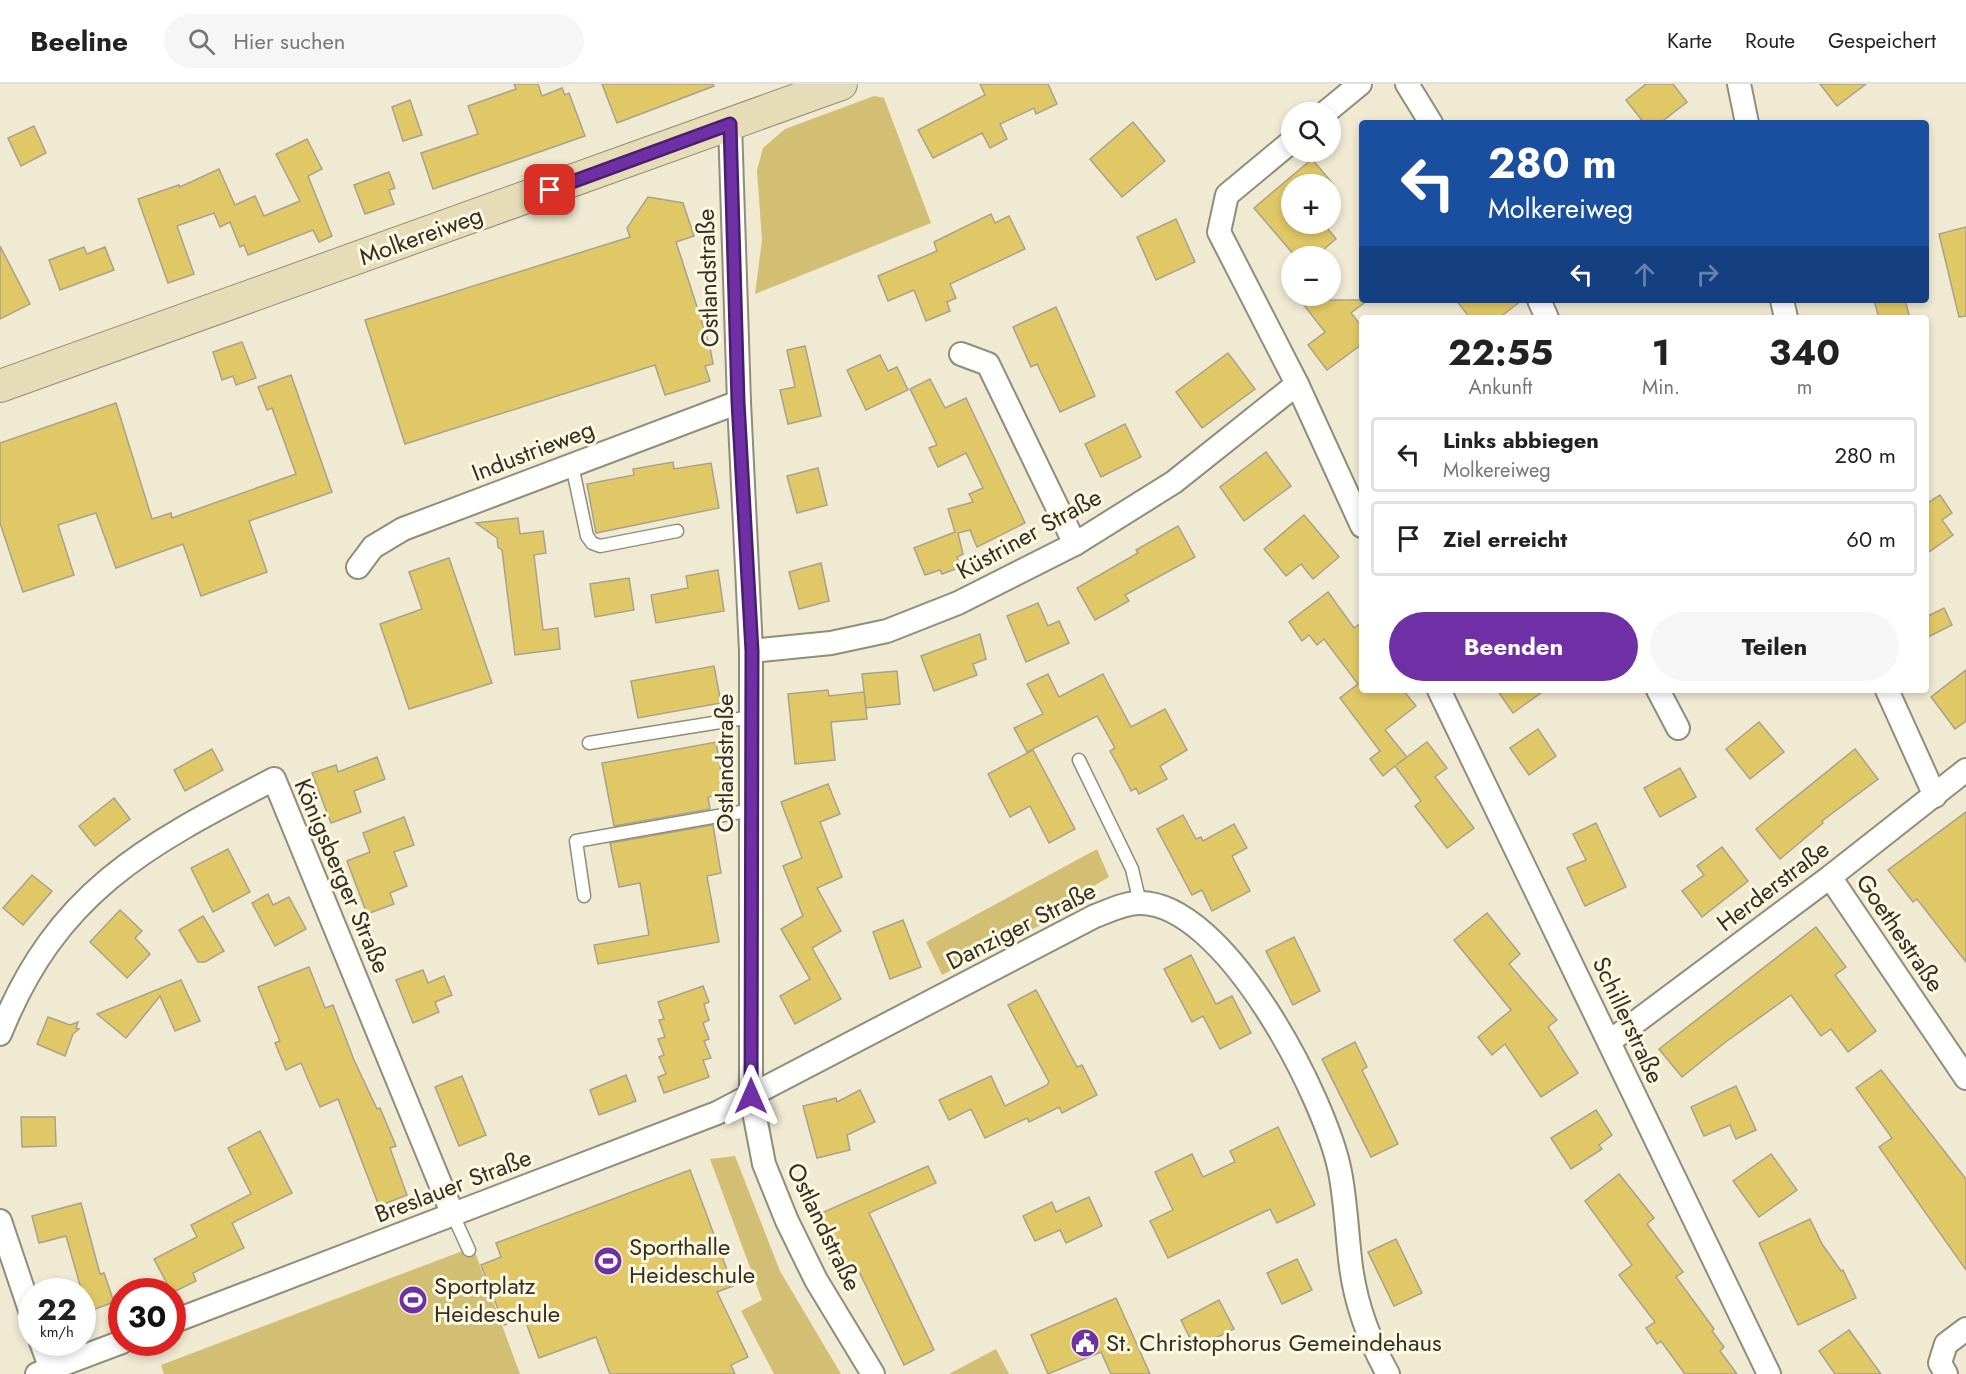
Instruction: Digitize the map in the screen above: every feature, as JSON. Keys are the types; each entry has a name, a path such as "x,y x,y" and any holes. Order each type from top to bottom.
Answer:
{"main road":[{"name":"Molkereiweg","path":"0,386 841,84"}],"street":[{"path":"1338,102 1360,84"},
{"path":"1407,84 1429,120"},
{"path":"1739,84 1746,120"},
{"name":"Ostlandstraße","path":"730,124 738,402 752,651 751,1096 764,1164 787,1221 816,1280 873,1374"},
{"path":"1281,150 1227,195 1220,232 1297,384 1359,519"},
{"path":"961,354 988,364 1074,544"},
{"name":"Küstriner Straße","path":"752,651 831,643 887,631 958,603 1074,544 1174,482 1297,384"},
{"name":"Industrieweg","path":"358,567 373,547 403,529 738,402"},
{"name":"Schillerstraße","path":"1440,693 1769,1374"},
{"path":"1660,693 1678,728"},
{"path":"1888,693 1935,796"},
{"name":"Herderstraße","path":"1609,1042 1830,877 1966,770"},
{"name":"Königsberger Straße","path":"0,1035 32,966 67,920 98,886 156,842 274,779 453,1215"},
{"name":"Goethestraße","path":"1830,877 1966,1078"},
{"path":"1140,903 1162,908 1190,923 1231,961 1272,1016 1298,1058 1324,1118 1340,1171 1351,1269 1358,1303 1388,1374"},
{"name":"Danziger Straße","path":"751,1096 1095,916 1140,903"},
{"name":"Breslauer Straße","path":"186,1317 717,1113 751,1096"},
{"path":"0,1221 4,1241 18,1278"},
{"path":"1946,1374 1940,1363 1946,1344 1966,1329"},
{"path":"42,1356 44,1371 108,1347"}],"lane":[{"path":"572,465 587,536 592,543 600,546 677,531"},
{"path":"589,743 751,717"},
{"path":"1080,760 1132,869 1140,903"},
{"path":"585,896 576,841 752,810"},
{"path":"453,1215 469,1250"}],"shaded area":[{"path":"874,96 884,98 931,223 755,294 762,240 757,170 763,148 785,129"},
{"path":"1097,849 1109,877 1082,893 1086,902 942,975 926,942"},
{"path":"735,1156 780,1271 841,1374 774,1374 741,1311 762,1300 710,1159"},
{"name":"Sportplatz Heideschule","path":"473,1247 520,1374 164,1374 161,1365"},
{"path":"996,1349 1009,1374 949,1374"}],"building":[{"path":"514,84 538,84 542,96 562,88 565,95 569,93 585,136 433,189 421,153 478,134 468,106 516,89"},
{"path":"602,84 713,84 714,86 617,123"},
{"path":"980,84 1048,84 1057,104 1036,114 1034,108 1000,124 1007,139 990,148 982,133 933,158 918,130 985,95"},
{"path":"1646,84 1673,84 1687,102 1664,120 1642,120 1626,100"},
{"path":"1820,84 1866,84 1837,106"},
{"path":"410,100 422,135 403,141 392,107"},
{"path":"1133,122 1165,161 1122,197 1090,159"},
{"path":"34,126 46,153 21,166 8,138"},
{"path":"307,139 322,169 308,176 332,236 319,242 313,230 248,255 244,245 240,247 230,222 220,227 214,213 177,226 194,274 168,283 138,199 179,185 180,187 219,169 235,205 255,196 264,216 300,201 276,154"},
{"path":"1308,162 1315,162 1325,174 1294,174"},
{"path":"389,172 395,188 389,190 394,204 365,214 354,185"},
{"path":"1281,185 1281,234 1332,234 1336,239 1328,246 1286,246 1254,208"},
{"path":"648,197 683,203 694,236 676,242 710,347 713,364 705,366 710,381 665,395 655,365 405,444 365,320 630,237 627,228"},
{"path":"991,214 995,223 1009,216 1025,249 950,284 956,298 947,302 950,311 926,321 914,290 888,301 878,276 937,251 934,242"},
{"path":"1176,219 1195,262 1156,280 1137,237"},
{"path":"1966,227 1966,316 1959,317 1939,234"},
{"path":"0,246 30,304 0,319"},
{"path":"84,247 87,254 105,247 114,270 60,290 49,260"},
{"path":"1341,300 1359,300 1359,303 1364,303 1351,313 1359,323 1359,346 1327,370 1308,345 1325,332 1305,306 1341,306"},
{"path":"1458,303 1518,303 1503,315 1468,315"},
{"path":"1875,303 1906,303 1909,315 1878,315"},
{"path":"1056,307 1095,396 1060,412 1037,364 1031,367 1013,327"},
{"path":"242,342 256,378 236,385 233,376 222,380 213,352"},
{"path":"805,346 821,416 788,424 780,390 795,387 787,350"},
{"path":"1228,353 1255,389 1202,428 1176,392"},
{"path":"880,355 888,371 897,367 908,390 866,410 847,370"},
{"path":"291,375 332,492 249,521 267,572 201,596 183,544 116,568 96,513 58,525 74,575 23,592 0,523 0,443 116,403 152,519 171,513 172,518 296,474 272,408 267,410 258,387"},
{"path":"930,379 945,408 966,398 1025,523 977,547 970,530 958,533 963,554 957,557 961,567 942,574 940,570 925,575 914,548 955,532 948,509 973,502 969,494 983,488 966,453 938,467 929,448 937,445 910,389"},
{"path":"1125,424 1141,457 1101,477 1085,444"},
{"path":"1266,452 1291,486 1244,521 1220,487"},
{"path":"673,462 674,469 711,463 719,508 596,533 587,484 634,475 633,469"},
{"path":"818,468 827,505 797,513 787,476"},
{"path":"1940,495 1952,513 1942,520 1953,535 1929,552 1929,502"},
{"path":"1304,515 1339,557 1313,579 1301,564 1286,576 1264,549"},
{"path":"518,518 520,534 543,531 546,553 534,555 543,630 558,628 560,649 515,655 502,550 498,547 497,538 476,523"},
{"path":"1178,526 1195,557 1125,595 1129,601 1095,620 1077,588 1138,553 1136,550"},
{"path":"449,558 492,683 409,709 380,624 422,609 409,572"},
{"path":"821,563 829,601 799,609 789,572"},
{"path":"718,570 724,611 656,623 651,595 688,588 686,576"},
{"path":"629,578 634,610 595,617 590,584"},
{"path":"1328,592 1354,628 1359,624 1359,693 1405,693 1416,706 1385,730 1407,757 1427,742 1447,768 1435,777 1474,828 1447,848 1415,806 1421,801 1395,766 1383,776 1370,759 1380,751 1340,698 1358,684 1324,639 1317,645 1309,635 1302,641 1289,622"},
{"path":"1038,603 1048,626 1059,621 1069,643 1026,662 1007,616"},
{"path":"1944,608 1952,625 1929,636 1929,616"},
{"path":"980,634 986,659 973,664 977,675 934,691 921,656"},
{"path":"714,666 721,703 638,718 631,681"},
{"path":"1966,670 1966,721 1955,729 1931,697"},
{"path":"897,671 900,704 866,708 862,674"},
{"path":"1048,674 1059,697 1103,674 1131,727 1165,709 1187,750 1160,766 1167,779 1139,794 1136,788 1131,791 1110,751 1115,748 1097,716 1027,752 1014,728 1043,714 1027,684"},
{"path":"828,690 829,696 864,692 867,719 831,722 835,760 795,764 788,694"},
{"path":"1499,693 1541,693 1513,713"},
{"path":"1759,722 1784,752 1750,779 1726,749"},
{"path":"1538,729 1556,756 1529,775 1510,748"},
{"path":"716,742 725,794 708,797 710,809 614,826 602,763"},
{"path":"212,749 223,770 185,791 174,770"},
{"path":"1855,749 1878,779 1822,821 1823,823 1780,859 1756,829"},
{"path":"1033,750 1075,829 1049,843 1030,806 1010,817 988,774"},
{"path":"377,757 385,779 354,791 361,812 331,823 312,773 336,765 338,772"},
{"path":"1680,768 1696,797 1660,817 1644,788"},
{"path":"828,784 840,814 820,822 842,877 817,888 841,931 812,948 841,999 795,1024 780,996 810,979 781,929 803,916 783,866 802,858 781,802"},
{"path":"114,798 130,819 95,846 79,826"},
{"path":"1966,812 1966,962 1917,899 1913,902 1888,870"},
{"path":"1183,815 1196,839 1201,837 1203,841 1234,824 1247,848 1232,856 1250,891 1212,911 1202,890 1192,895 1157,829"},
{"path":"404,817 414,845 394,852 407,886 390,893 394,904 367,914 347,861 370,852 363,833"},
{"path":"1596,823 1626,887 1585,906 1567,868 1586,860 1573,834"},
{"path":"713,825 721,873 707,876 719,942 598,964 594,945 649,935 640,883 619,887 610,843"},
{"path":"1722,847 1748,881 1702,917 1682,891 1704,875 1697,866"},
{"path":"228,849 250,892 213,912 191,868"},
{"path":"32,875 52,891 23,925 3,908"},
{"path":"268,894 273,905 289,897 306,929 275,946 252,903"},
{"path":"120,910 142,931 135,938 150,954 127,978 90,942"},
{"path":"1487,913 1520,954 1509,964 1557,1020 1548,1027 1578,1073 1541,1097 1505,1044 1492,1055 1478,1037 1511,1010 1454,940"},
{"path":"203,916 224,951 205,962 198,962 179,930"},
{"path":"903,920 921,967 890,979 873,932"},
{"path":"1816,927 1846,967 1835,975 1876,1031 1848,1052 1831,1029 1821,1036 1791,995 1682,1077 1659,1049"},
{"path":"1294,937 1320,991 1293,1005 1266,951"},
{"path":"1191,955 1216,1004 1232,996 1251,1033 1220,1049 1203,1016 1192,1022 1164,969"},
{"path":"309,967 325,1008 333,1005 354,1060 377,1109 380,1108 396,1146 390,1148 407,1195 379,1206 338,1099 320,1107 301,1063 286,1070 275,1043 280,1041 258,987"},
{"path":"423,970 428,983 444,976 452,995 435,1002 439,1012 413,1023 396,980"},
{"path":"181,980 200,1021 175,1031 160,996 126,1038 97,1014"},
{"path":"703,986 709,1002 704,1004 709,1020 703,1023 709,1039 704,1041 711,1058 703,1060 709,1077 664,1093 658,1077 666,1074 659,1057 664,1055 658,1039 665,1037 659,1020 664,1019 658,1002"},
{"path":"1036,990 1077,1067 1082,1065 1097,1095 1062,1113 1059,1107 1029,1122 1027,1118 985,1138 971,1109 949,1120 939,1100 991,1076 1005,1106 1047,1085 1049,1082 1008,1005"},
{"path":"48,1017 70,1025 78,1022 76,1028 79,1029 73,1034 65,1056 37,1044"},
{"path":"1355,1042 1367,1067 1362,1070 1398,1144 1371,1157 1322,1059"},
{"path":"1881,1070 1966,1179 1966,1270 1879,1147 1892,1138 1856,1088"},
{"path":"626,1075 636,1101 599,1115 590,1090"},
{"path":"462,1076 486,1135 459,1146 435,1087"},
{"path":"1736,1086 1756,1130 1736,1139 1730,1125 1704,1136 1691,1107"},
{"path":"860,1090 875,1122 847,1135 850,1150 817,1158 803,1106 836,1098 837,1102"},
{"path":"1596,1110 1612,1135 1599,1145 1602,1149 1571,1169 1551,1138"},
{"path":"21,1117 55,1117 56,1146 22,1147"},
{"path":"1278,1127 1315,1205 1277,1223 1270,1209 1168,1258 1150,1221 1173,1210 1155,1172 1192,1154 1203,1177 1235,1162 1230,1151"},
{"path":"260,1131 292,1193 232,1223 244,1248 193,1273 196,1281 186,1286 186,1278 164,1278 154,1259 197,1237 191,1225 251,1194 228,1148"},
{"path":"1771,1154 1797,1190 1759,1217 1733,1181"},
{"path":"928,1166 936,1183 869,1213 934,1350 904,1365 854,1261 835,1270 810,1218"},
{"name":"Sporthalle Heideschule","path":"690,1170 733,1286 717,1292 748,1357 731,1365 735,1374 610,1374 596,1337 539,1358 524,1317 504,1325 481,1265 501,1257 496,1243"},
{"path":"1619,1174 1654,1218 1647,1224 1683,1272 1676,1277 1714,1329 1712,1331 1724,1347 1720,1351 1737,1374 1685,1374 1661,1341 1657,1344 1646,1328 1655,1322 1619,1275 1632,1265 1585,1201"},
{"path":"1089,1197 1102,1226 1066,1243 1060,1230 1035,1241 1023,1216 1052,1202 1056,1212"},
{"path":"81,1203 100,1274 104,1273 108,1285 108,1304 96,1309 96,1278 78,1278 66,1236 39,1243 32,1216"},
{"path":"1810,1219 1822,1244 1841,1271 1843,1270 1856,1298 1798,1325 1759,1243"},
{"path":"1396,1239 1422,1293 1394,1306 1368,1252"},
{"path":"1297,1259 1312,1290 1282,1304 1267,1273"},
{"name":"St. Christophorus Gemeindehaus","path":"1116,1298 1150,1374 1111,1374 1101,1352 1048,1374 1031,1335"},
{"path":"1219,1300 1234,1329 1195,1348 1181,1320"},
{"path":"1849,1330 1881,1374 1835,1374 1819,1351"}],"place":[{"name":"Sporthalle Heideschule","path":"608,1261"},
{"name":"Sportplatz Heideschule","path":"413,1300"},
{"name":"St. Christophorus Gemeindehaus","path":"1085,1343"}],"route":[{"path":"550,190 730,124 738,402 752,651 751,1096"}]}
